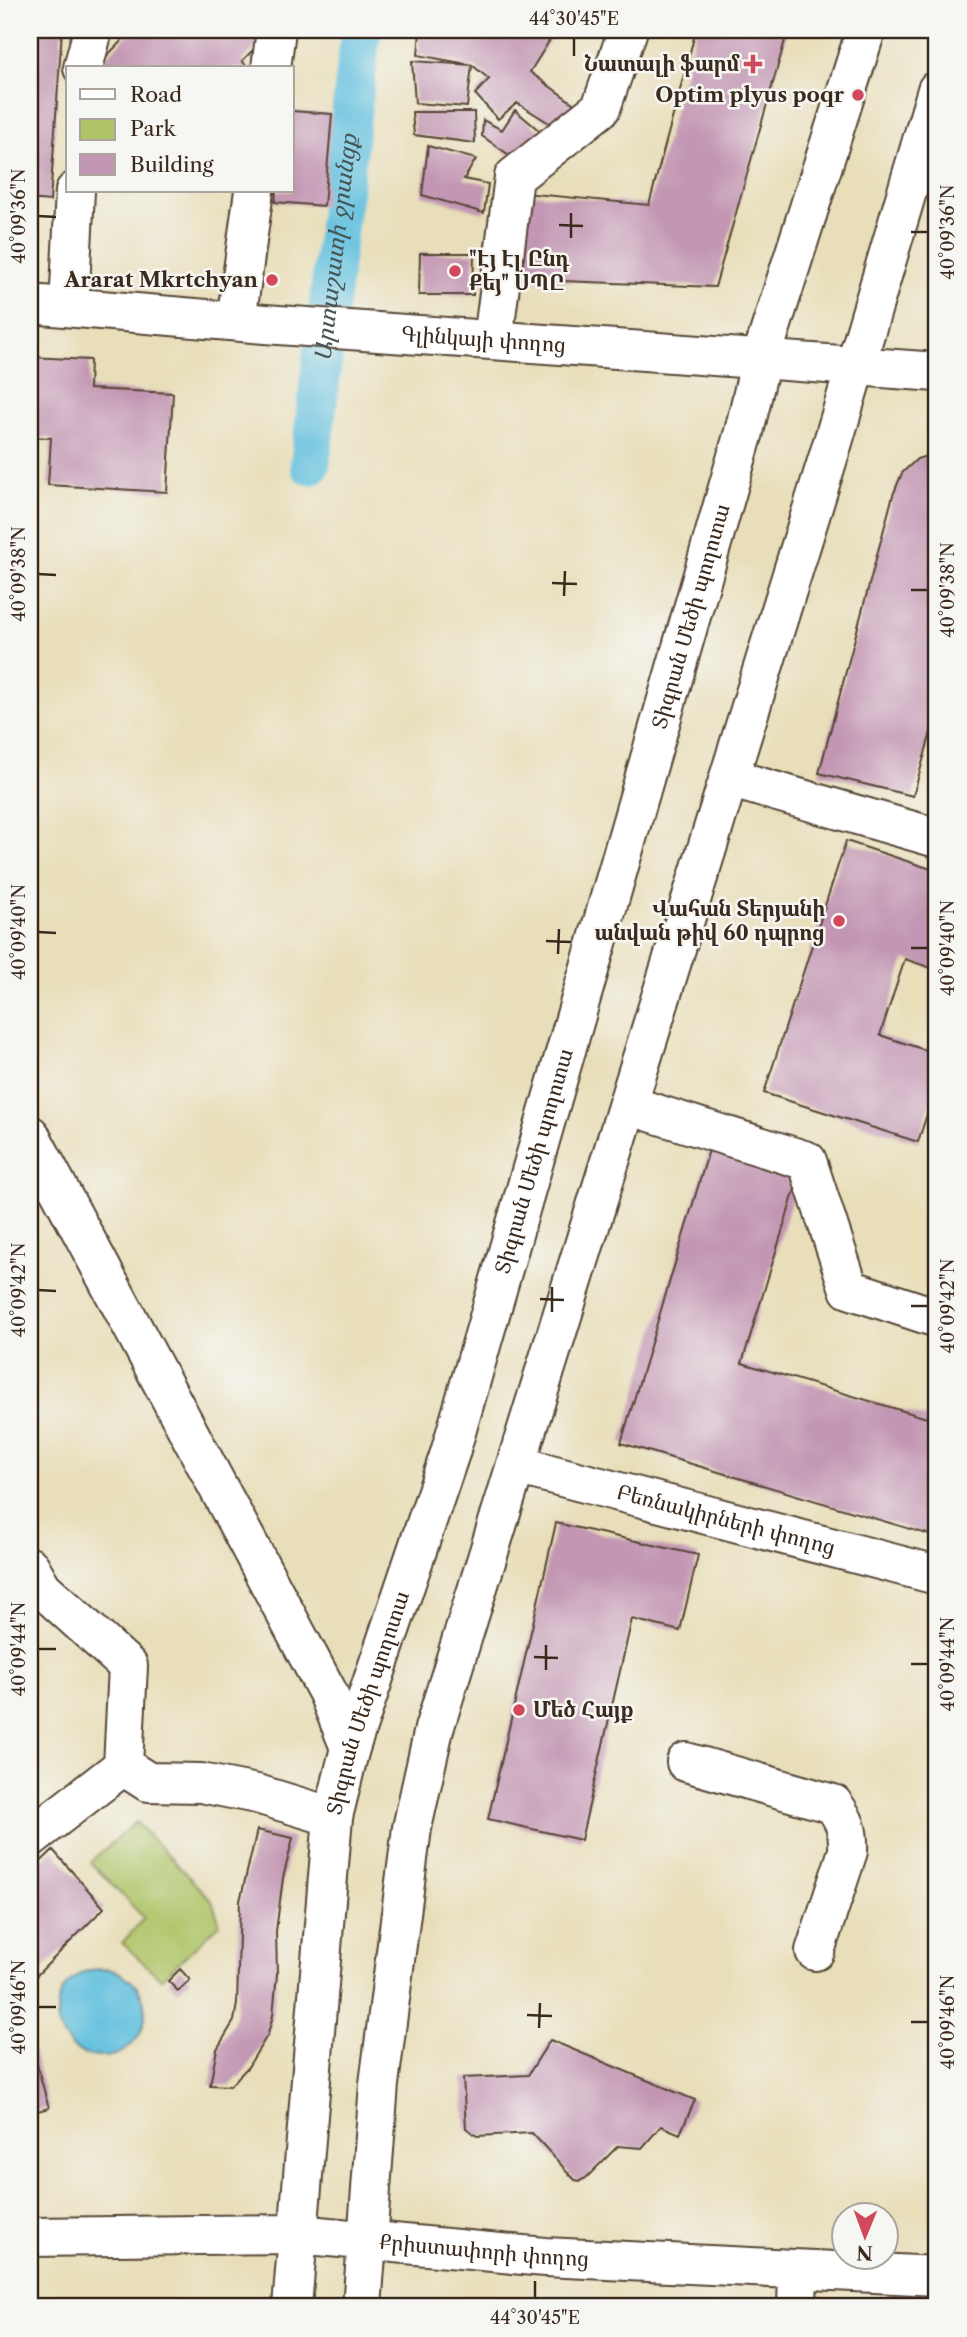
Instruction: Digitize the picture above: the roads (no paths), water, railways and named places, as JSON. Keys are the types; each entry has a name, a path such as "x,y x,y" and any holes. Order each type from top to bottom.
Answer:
{"main road":[{"path":"84,66 93,30"},
{"path":"271,66 276,30"},
{"path":"493,340 514,177 601,108 628,30"},
{"name":"Տիգրան Մեծի պողոտա","path":"292,2307 332,1816 349,1748 450,1453 744,432 761,359 866,30"},
{"path":"362,2307 379,2084 412,1828 434,1729 729,778 937,90"},
{"path":"69,307 75,192"},
{"path":"251,323 254,192"},
{"name":"Գլինկայի փողոց","path":"30,304 251,323 937,372"},
{"path":"729,778 937,838"},
{"path":"628,1105 807,1161 849,1289 937,1318"},
{"path":"30,1135 328,1693 349,1748"},
{"name":"Բեռնակիրների փողոց","path":"516,1465 937,1575"},
{"path":"30,1567 42,1588 128,1666 123,1766 30,1838"},
{"path":"685,1762 833,1804 844,1818 848,1833 848,1851 815,1951"},
{"path":"123,1766 148,1782 201,1783 257,1794 332,1816"},
{"name":"Քրիստափորի փողոց","path":"30,2237 296,2234 545,2257 797,2289 937,2276"}],"water":[{"path":"101,1969 126,1976 138,1988 145,2013 138,2038 126,2050 101,2057 76,2050 64,2038 57,2013 64,1988 76,1976"}],"waterway":[{"name":"Արտաշատի ջրանցք","path":"310,465 361,30"}],"place":[{"name":"Նատալի ֆարմ","path":"753,64"},
{"name":"Optim plyus poqr","path":"858,95"},
{"name":"\"Էյ Էլ Ընդ Քեյ\" ՍՊԸ","path":"455,271"},
{"name":"Ararat Mkrtchyan","path":"272,280"},
{"name":"Վահան Տերյանի անվան թիվ 60 դպրոց","path":"839,921"},
{"name":"Մեծ Հայք","path":"519,1710"}]}
